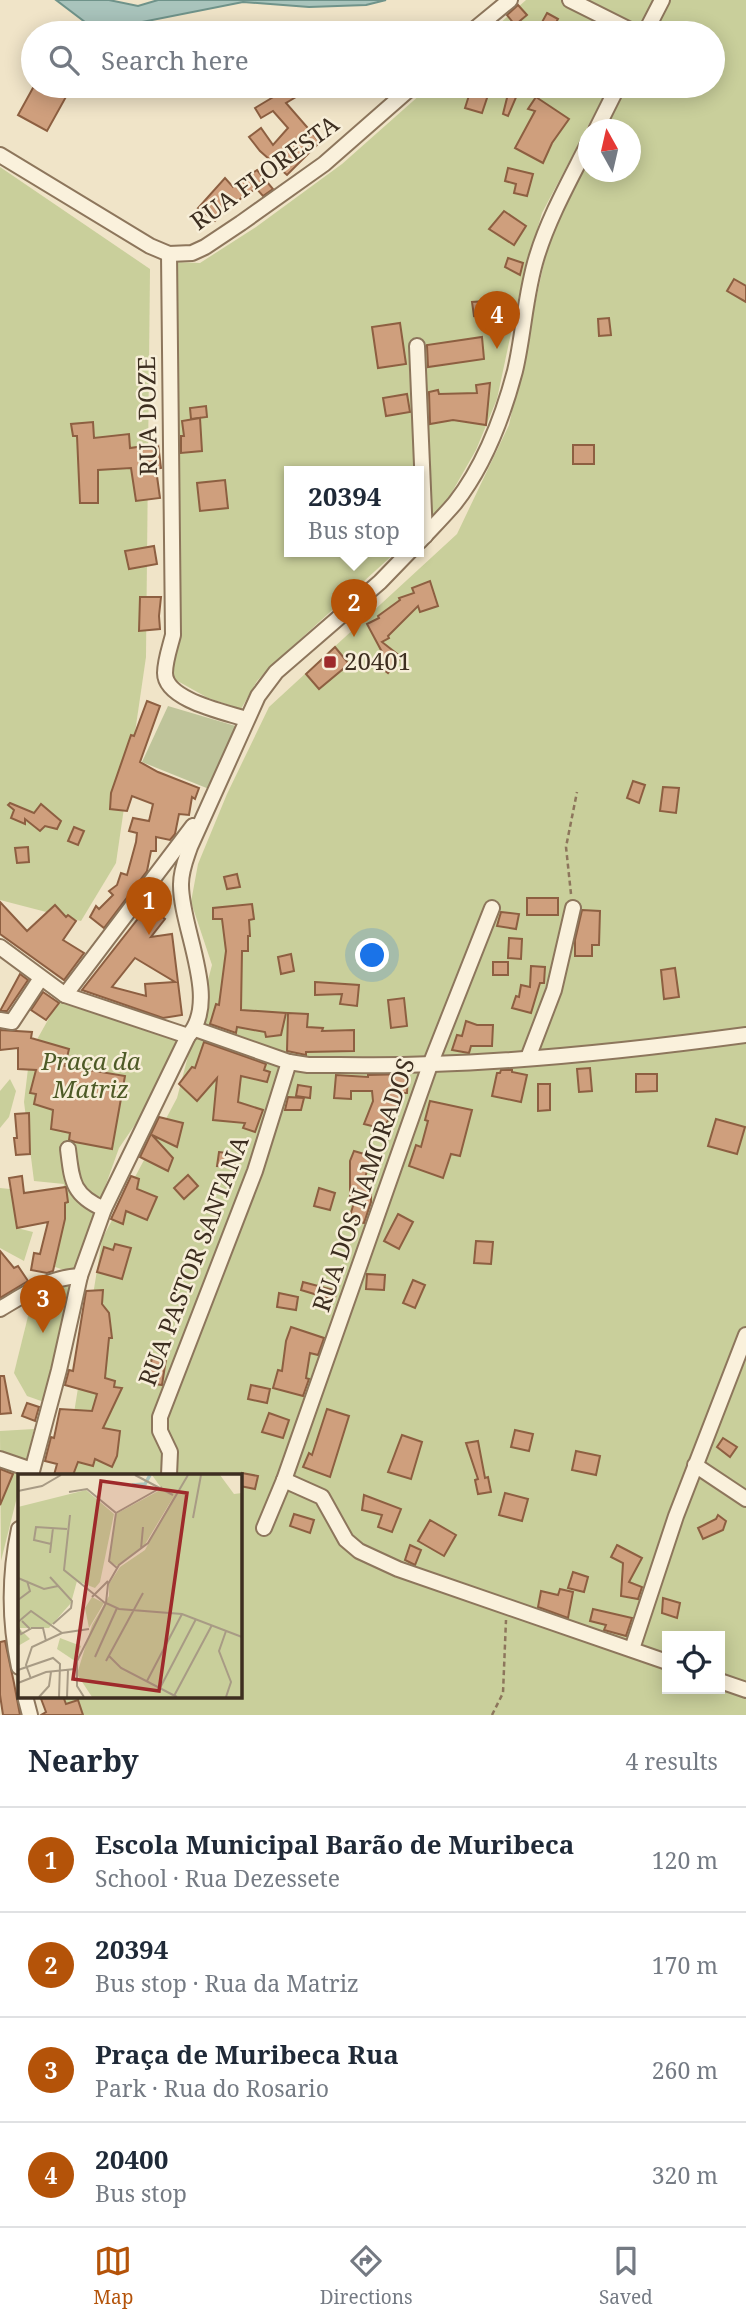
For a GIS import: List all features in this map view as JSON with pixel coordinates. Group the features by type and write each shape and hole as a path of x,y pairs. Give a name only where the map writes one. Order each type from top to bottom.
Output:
{"street":[{"path":"485,21 510,0"},
{"path":"570,0 612,21"},
{"path":"651,21 662,0"},
{"name":"RUA FLORESTA","path":"169,254 192,253 241,223 324,164 399,98"},
{"path":"602,119 612,98"},
{"path":"0,155 150,246 169,254"},
{"path":"424,537 456,502 475,472 503,409 515,370 527,297 537,257 546,230 578,166"},
{"name":"RUA DOZE","path":"169,254 173,635 165,674 169,687 174,692 246,719"},
{"path":"417,346 420,466"},
{"path":"0,1459 32,1472 80,1276 104,1209 191,1032 201,995 199,968 186,926 181,885 182,869 246,719 258,696 276,672 380,582 404,557"},
{"path":"65,995 207,808"},
{"name":"RUA DOS NAMORADOS","path":"264,1528 284,1479 430,1065 492,908"},
{"path":"528,1058 554,990 573,908"},
{"path":"0,947 65,995 289,1062 309,1065 430,1065 671,1045 746,1035"},
{"path":"0,1020 12,1022 41,978"},
{"name":"RUA PASTOR SANTANA","path":"169,1474 170,1452 160,1431 160,1417 255,1171 289,1062"},
{"path":"68,1149 77,1193 86,1201 104,1209"},
{"path":"0,1309 36,1288 56,1280 80,1276"},
{"path":"632,1649 695,1465 746,1335"},
{"path":"695,1465 746,1499"},
{"path":"284,1479 322,1497 346,1539 359,1551 398,1569 662,1660"},
{"path":"18,1534 12,1561 6,1632 18,1664"},
{"path":"725,1683 746,1690"},
{"path":"26,1698 30,1715"}],"path":[{"path":"573,908 566,848 577,792"},
{"path":"492,1715 503,1692 506,1606"}],"green space":[{"path":"526,0 660,0 650,21 502,21"},
{"path":"666,0 746,0 746,1715 69,1715 54,1698 242,1698 242,1474 64,1474 102,1239 177,1098 212,965 191,902 198,864 227,794 269,707 457,534 509,425 555,212 578,167 578,182 641,182 641,119 603,119 615,98 725,98 725,21 655,21"},
{"path":"416,98 603,98 592,119 578,119 578,145 542,213 521,286 497,399 476,450 444,506 424,527 424,466 284,466 284,557 390,557 272,665 257,681 241,709 208,698 165,674 180,635 174,262 200,263 256,227 342,164"},
{"path":"0,167 150,269 146,657 116,863 81,921 0,900"},
{"path":"168,706 239,727 209,789 142,762"},
{"name":"Praça da Matriz","path":"62,995 178,1039 170,1068 119,1148 76,1268 67,1271 55,1267 64,1184 34,1181 24,1102 30,1052"},
{"path":"10,1079 16,1091 9,1117 0,1128 0,1091"},
{"path":"0,1188 10,1189 17,1228 33,1232 24,1261 0,1248"},
{"path":"75,1278 44,1402 27,1396 14,1373 34,1292"},
{"path":"34,1429 23,1474 18,1474 18,1493 1,1561 0,1431"}],"water":[{"path":"56,0 109,0 138,6 158,0 386,0 366,5 309,7 243,2 147,21 84,21"}],"building":[{"path":"518,5 527,15 520,21 512,21 507,15"},
{"path":"547,13 558,19 557,21 543,21"},
{"path":"27,98 65,98 47,131 18,115"},
{"path":"272,98 294,98 286,103 320,142 287,175 260,151 249,137 261,128 273,145 288,128 273,111 261,118 255,108"},
{"path":"468,98 487,98 482,113 465,108"},
{"path":"507,98 516,98 508,116 503,114"},
{"path":"538,98 569,119 552,143 543,163 515,148 535,111 528,109"},
{"path":"508,168 533,174 527,196 514,193 516,184 505,181"},
{"path":"257,170 273,189 263,196 256,188 230,208 228,206 215,221 198,208 225,178 233,187"},
{"path":"504,211 526,226 514,245 489,229"},
{"path":"508,258 523,263 520,275 505,267"},
{"path":"734,279 746,286 746,302 727,291"},
{"path":"486,301 487,314 474,316 472,302"},
{"path":"609,318 611,335 599,336 598,319"},
{"path":"400,323 406,364 378,368 372,327"},
{"path":"482,337 484,359 428,367 427,345"},
{"path":"490,383 486,425 453,420 430,424 429,392 438,390 439,394 477,393 476,385"},
{"path":"407,394 410,412 386,416 383,398"},
{"path":"206,406 207,417 191,419 190,408"},
{"path":"200,418 202,451 181,453 181,436 184,436 182,421"},
{"path":"93,422 94,438 129,434 130,448 158,444 161,468 156,469 160,498 136,501 131,468 98,470 98,503 80,503 77,436 73,436 71,424"},
{"path":"573,445 594,445 594,464 573,464"},
{"path":"225,480 228,508 200,511 197,483"},
{"path":"154,546 157,564 129,569 125,551"},
{"path":"430,581 438,606 420,612 418,606 389,638 382,642 401,657 388,673 374,662 382,652 367,624 379,618 378,616 400,600 399,598 414,593 412,588"},
{"path":"140,597 161,597 160,629 139,631"},
{"path":"335,647 349,664 319,689 306,674"},
{"path":"147,701 160,706 140,762 199,788 195,799 192,797 189,815 179,814 175,834 170,840 156,837 156,851 151,851 147,871 104,928 90,917 96,906 99,909 113,895 109,891 117,885 121,873 127,875 137,833 129,831 133,818 149,821 153,804 132,796 127,811 110,809 111,793 131,735 134,736"},
{"path":"633,781 645,785 639,803 627,798"},
{"path":"663,787 679,788 676,813 660,811"},
{"path":"10,803 34,813 41,804 61,821 57,829 45,826 40,831 25,819 25,824 11,818 14,810 8,805"},
{"path":"74,827 84,831 78,845 68,841"},
{"path":"28,847 29,862 17,863 15,848"},
{"path":"237,874 240,887 227,889 224,877"},
{"path":"527,898 558,898 558,915 527,915"},
{"path":"0,902 27,931 55,905 66,917 68,915 76,921 63,940 84,953 64,980 0,934"},
{"path":"252,904 254,919 249,920 248,951 242,951 241,1010 286,1013 281,1035 266,1037 265,1032 237,1027 236,1033 210,1024 216,1004 219,1005 226,951 222,919 213,919 213,908"},
{"path":"148,906 165,919 151,937 172,934 182,1015 163,1018 82,990","holes":["135,958 175,982 145,984 146,996 112,987"]},
{"path":"582,910 600,911 599,945 592,945 592,956 575,956 575,940"},
{"path":"501,912 519,914 516,929 497,926"},
{"path":"509,938 522,939 521,959 508,958"},
{"path":"291,954 294,971 281,974 278,957"},
{"path":"493,962 508,962 508,975 493,975"},
{"path":"531,966 545,967 544,983 540,983 531,1013 512,1008 516,996 519,997 521,985 530,987"},
{"path":"675,968 679,997 664,999 661,970"},
{"path":"20,974 28,980 7,1011 0,1011"},
{"path":"315,982 359,985 357,1006 340,1004 342,994 315,995"},
{"path":"43,992 59,1003 46,1020 31,1010"},
{"path":"404,998 407,1026 391,1028 388,1000"},
{"path":"288,1013 308,1014 307,1027 323,1028 322,1031 354,1030 354,1051 306,1052 306,1055 287,1051"},
{"path":"466,1021 477,1025 493,1025 492,1046 471,1046 469,1053 452,1050 457,1035 462,1036"},
{"path":"0,1030 32,1032 31,1038 69,1049 65,1066 125,1076 112,1149 75,1142 69,1140 70,1133 51,1129 53,1110 34,1104 36,1094 30,1093 36,1070 18,1069 18,1048 0,1050"},
{"path":"204,1042 266,1064 264,1070 270,1072 267,1082 241,1076 238,1102 263,1110 255,1132 243,1128 245,1123 213,1120 217,1078 197,1101 179,1084 192,1067 195,1068"},
{"path":"590,1068 592,1091 579,1092 577,1069"},
{"path":"501,1070 527,1075 521,1102 492,1096 497,1073"},
{"path":"408,1074 407,1093 400,1093 399,1112 392,1111 384,1129 364,1124 373,1101 372,1091 351,1091 351,1099 334,1098 336,1075 368,1077"},
{"path":"636,1074 657,1074 657,1091 636,1092"},
{"path":"538,1084 550,1084 550,1110 538,1111"},
{"path":"298,1085 311,1087 310,1098 296,1096"},
{"path":"288,1097 304,1098 301,1110 285,1110"},
{"path":"430,1101 472,1110 460,1156 451,1154 443,1178 409,1166 416,1145 421,1147"},
{"path":"29,1113 30,1154 16,1155 15,1114"},
{"path":"159,1117 183,1123 177,1147 152,1135 173,1158 168,1171 140,1157"},
{"path":"716,1119 745,1127 737,1154 708,1146"},
{"path":"354,1151 371,1156 365,1178 371,1178 371,1202 364,1223 349,1219 356,1196 350,1196 350,1161"},
{"path":"219,1152 235,1154 234,1167 217,1166"},
{"path":"188,1175 198,1186 184,1199 174,1188"},
{"path":"22,1176 24,1193 66,1187 68,1202 65,1203 65,1219 53,1271 47,1273 31,1270 34,1253 40,1254 48,1222 17,1228 9,1178"},
{"path":"131,1176 139,1179 137,1189 157,1197 147,1220 126,1211 123,1224 111,1219"},
{"path":"319,1188 335,1193 330,1210 314,1206"},
{"path":"398,1214 413,1222 399,1249 384,1241"},
{"path":"476,1241 493,1242 491,1264 474,1263"},
{"path":"115,1244 131,1248 122,1279 97,1272 104,1247 113,1250"},
{"path":"0,1251 14,1268 18,1266 28,1281 0,1298"},
{"path":"367,1274 385,1275 384,1290 366,1289"},
{"path":"413,1280 425,1285 415,1308 403,1303"},
{"path":"303,1282 337,1291 334,1300 301,1290"},
{"path":"103,1290 102,1304 109,1313 112,1338 109,1338 105,1378 115,1381 114,1387 122,1388 103,1428 120,1431 117,1456 112,1467 95,1459 93,1466 78,1462 73,1474 54,1474 57,1464 45,1461 51,1437 54,1438 60,1409 92,1411 97,1394 65,1385 69,1370 73,1371 86,1291"},
{"path":"279,1293 298,1297 296,1310 277,1307"},
{"path":"291,1327 324,1338 318,1355 310,1353 306,1378 309,1379 303,1396 273,1388 278,1370 282,1371"},
{"path":"152,1357 166,1359 162,1385 148,1383"},
{"path":"0,1376 4,1376 11,1413 0,1414"},
{"path":"251,1385 270,1389 267,1403 248,1399"},
{"path":"27,1403 39,1407 35,1421 22,1416"},
{"path":"327,1409 349,1416 330,1477 303,1467 309,1453 312,1455"},
{"path":"269,1413 289,1420 283,1438 262,1432"},
{"path":"515,1430 533,1434 529,1451 511,1447"},
{"path":"402,1435 422,1442 411,1479 388,1472"},
{"path":"723,1438 737,1447 730,1457 717,1447"},
{"path":"478,1441 485,1478 488,1477 491,1492 478,1494 475,1480 478,1479 466,1443"},
{"path":"576,1451 600,1456 596,1475 572,1470"},
{"path":"0,1469 13,1474 0,1505"},
{"path":"242,1474 258,1476 255,1489 242,1486"},
{"path":"505,1493 528,1499 522,1521 499,1515"},
{"path":"364,1495 401,1509 392,1532 378,1527 382,1515 362,1510"},
{"path":"294,1514 314,1520 310,1533 290,1526"},
{"path":"718,1515 726,1521 723,1530 703,1539 698,1528 716,1519"},
{"path":"430,1520 456,1535 444,1556 418,1541"},
{"path":"410,1545 421,1550 415,1565 405,1560"},
{"path":"617,1545 642,1558 629,1582 642,1587 638,1599 621,1596 623,1563 611,1557"},
{"path":"573,1572 588,1577 584,1592 568,1588"},
{"path":"560,1589 573,1592 568,1618 538,1607 541,1591 558,1595"},
{"path":"663,1598 680,1603 677,1618 662,1613"},
{"path":"593,1609 632,1618 626,1636 604,1630 606,1625 590,1621"},
{"path":"5,1641 20,1715 3,1715 0,1695 0,1642"},
{"path":"41,1698 64,1698 66,1704 78,1700 83,1715 41,1715 46,1712"}],"place":[{"name":"20400","path":"497,349"},
{"name":"20394","path":"354,637"},
{"name":"20401","path":"330,662"},
{"name":"Escola Municipal Barão de Muribeca","path":"149,935"},
{"name":"Praça de Muribeca Rua","path":"43,1333"}]}
